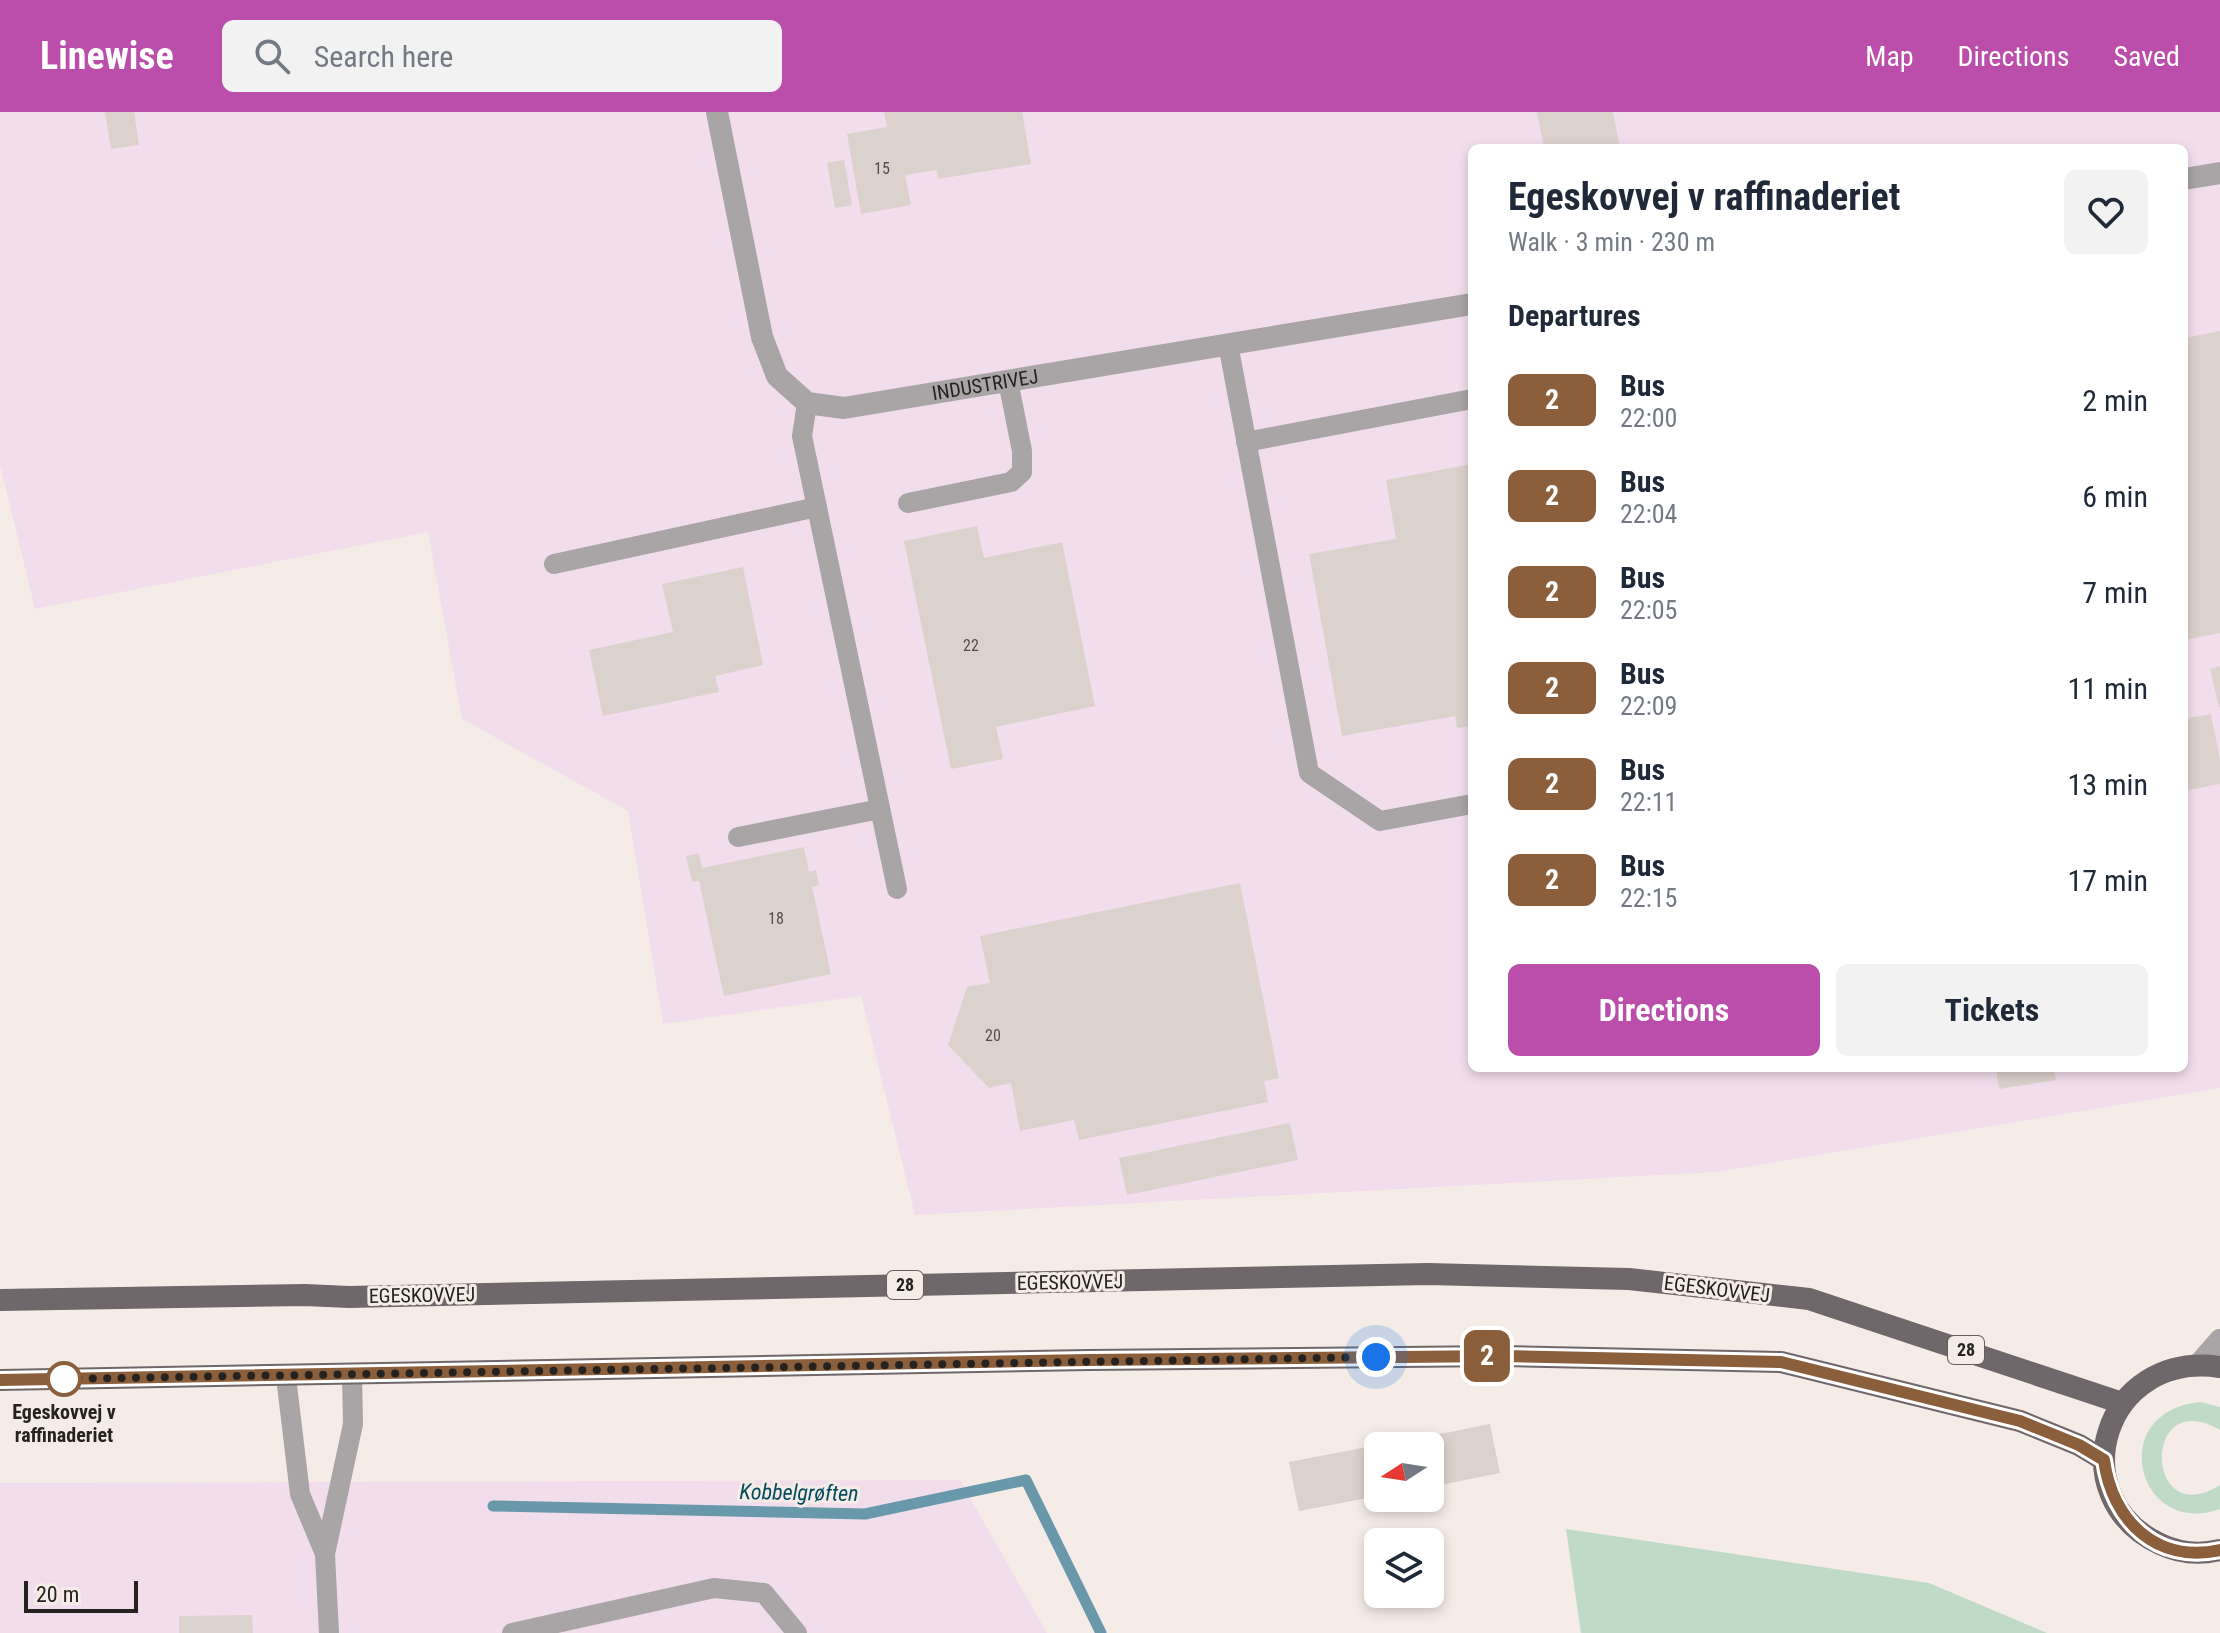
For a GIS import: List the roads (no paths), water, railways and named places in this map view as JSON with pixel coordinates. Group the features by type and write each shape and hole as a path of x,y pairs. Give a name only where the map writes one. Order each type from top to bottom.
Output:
{"main road":[{"name":"EGESKOVVEJ","path":"0,1300 365,1296 1412,1274 1629,1279 1809,1299 2122,1403"},
{"path":"0,1380 1089,1360 1504,1356 1781,1362 2020,1421 2079,1445 2104,1460"},
{"path":"2210,1365 2177,1366 2137,1386 2122,1403 2106,1440 2104,1460 2107,1483 2130,1524 2170,1549 2193,1553 2220,1550"}],"street":[{"path":"717,112 762,337 777,376 807,403"},
{"path":"2188,178 2220,173"},
{"name":"INDUSTRIVEJ","path":"807,403 844,408 1468,305"},
{"path":"2210,1365 2220,1340"}],"lane":[{"path":"1228,344 1309,773 1380,821 1468,805"},
{"path":"908,503 1011,482 1022,472 1022,451 1008,381"},
{"path":"1246,442 1468,400"},
{"path":"807,403 802,436 897,889"},
{"path":"554,564 817,507"},
{"path":"738,837 880,809"},
{"path":"329,1633 325,1554 353,1424 352,1375"},
{"path":"286,1377 300,1494 325,1554"},
{"path":"512,1633 714,1588 764,1593 797,1633"}],"waterway":[{"name":"Kobbelgrøften","path":"493,1506 865,1514 1026,1480 1101,1633"}],"place":[{"name":"Egeskovvej v raffinaderiet","path":"64,1379"}]}
